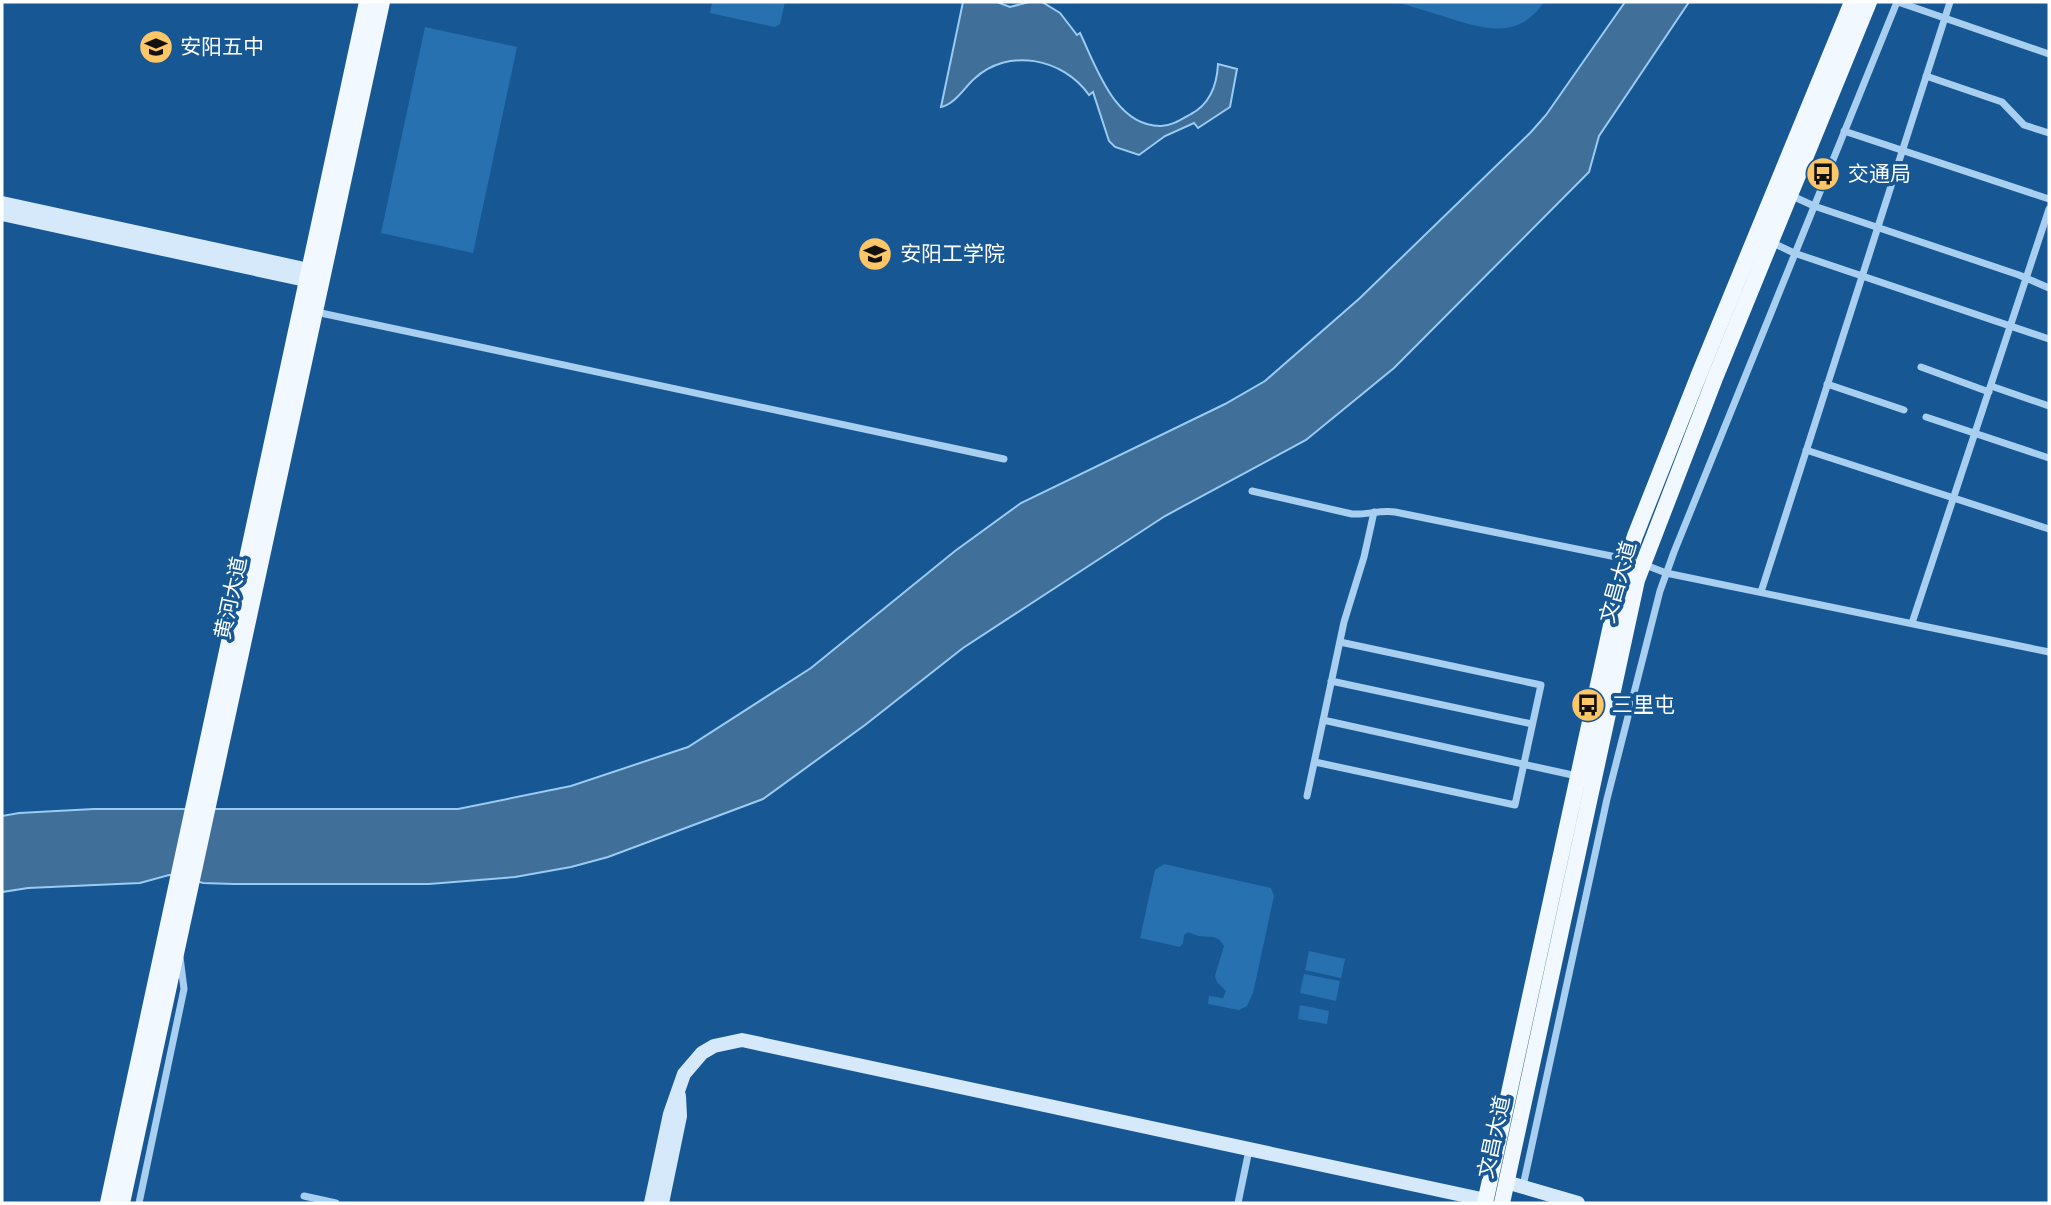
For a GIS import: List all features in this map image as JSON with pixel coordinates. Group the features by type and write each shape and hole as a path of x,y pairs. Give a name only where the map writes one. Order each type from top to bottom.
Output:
{"main road":[{"name":"黄河大道","path":"108,1203 201,805 315,276 368,2"},
{"name":"黄河大道","path":"201,805 315,312 315,276 382,2"},
{"name":"文昌大道","path":"1491,1202 1506,1182 1629,614 1635,562 1700,372 1852,2"},
{"name":"文昌大道","path":"1491,1202 1616,597 1635,562 1869,2"},
{"name":"黄河大道","path":"122,1203 178,944 183,887"}],"street":[{"path":"1523,1187 1607,799 1666,573 1898,2 2049,54"},
{"path":"1761,592 1950,2"},
{"path":"1926,76 2002,103 2024,125 2049,134"},
{"path":"1844,131 2049,199"},
{"path":"1790,195 1814,206 2049,288"},
{"path":"2,203 315,276"},
{"path":"1912,623 2049,209"},
{"path":"2,214 315,276"},
{"path":"1770,242 1794,253 2049,339"},
{"path":"315,312 1004,459"},
{"path":"1921,367 2049,405"},
{"path":"1827,384 1904,410"},
{"path":"1926,416 2049,458"},
{"path":"1806,450 2049,529"},
{"path":"1252,491 1352,514 1395,512 1635,562 1666,573 2049,652"},
{"path":"1307,796 1340,642 1374,512"},
{"path":"1314,762 1515,805 1524,764 1541,685 1340,642"},
{"path":"1331,681 1532,724"},
{"path":"1323,720 1577,776"},
{"path":"139,1203 184,989 178,944"},
{"path":"651,1203 670,1114 684,1074 702,1053 726,1042 742,1040 1491,1202"},
{"path":"662,1203 680,1116 678,1091"},
{"path":"1238,1203 1250,1149"},
{"path":"1506,1182 1578,1203"},
{"path":"304,1196 336,1203"}],"shaded area":[{"path":"712,2 785,2 780,24 775,27 710,13"},
{"path":"963,2 997,2 1010,7 1042,2 1060,13 1077,35 1080,33 1109,92 1119,106 1131,117 1145,124 1169,125 1198,110 1211,93 1218,64 1237,69 1230,107 1198,128 1194,123 1165,136 1139,155 1115,147 1109,141 1093,92 1089,95 1065,72 1034,61 1018,60 988,69 955,99 941,107"},
{"path":"1396,2 1544,2 1524,22 1489,28"},
{"path":"1625,2 1689,2 1599,136 1589,172 1394,368 1306,440 1165,516 963,648 865,725 763,799 608,857 515,877 429,884 234,884 203,883 169,875 140,883 28,888 2,892 2,816 94,809 458,809 571,786 688,747 811,668 955,551 1021,503 1225,404 1265,381 1360,298 1531,132 1546,115"},
{"path":"425,27 517,47 473,253 381,233"},
{"path":"1164,864 1271,888 1274,896 1253,993 1247,1006 1239,1010 1208,1004 1209,996 1223,998 1226,991 1215,976 1224,946 1219,940 1188,932 1184,935 1180,947 1140,938 1155,870"},
{"path":"1309,951 1345,959 1341,978 1305,970"},
{"path":"1304,974 1340,981 1336,1001 1300,993"},
{"path":"1300,1005 1329,1011 1327,1024 1298,1019"}],"place":[{"name":"安阳五中","path":"156,47"},
{"name":"交通局","path":"1823,174"},
{"name":"安阳工学院","path":"875,254"},
{"name":"三里屯","path":"1588,705"}]}
